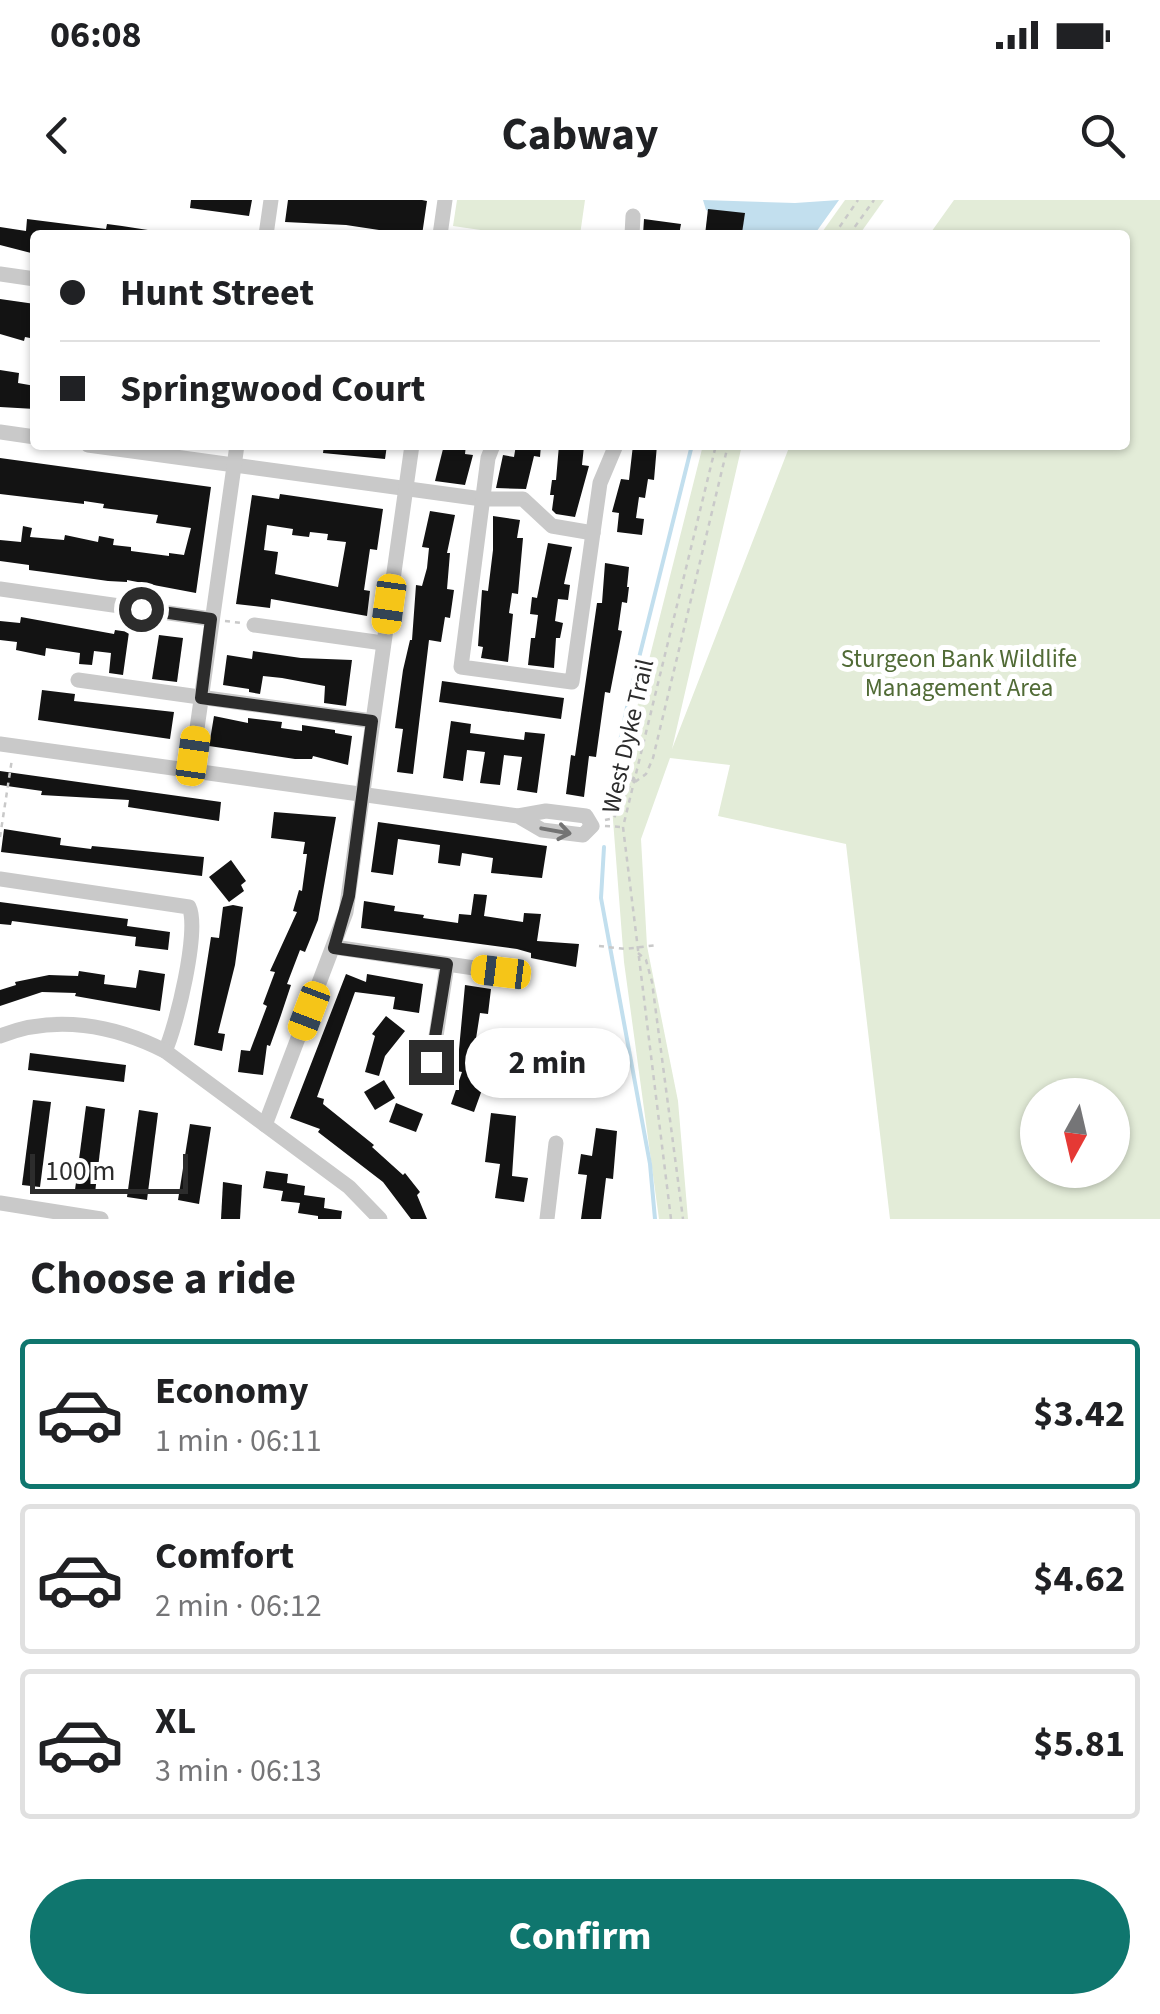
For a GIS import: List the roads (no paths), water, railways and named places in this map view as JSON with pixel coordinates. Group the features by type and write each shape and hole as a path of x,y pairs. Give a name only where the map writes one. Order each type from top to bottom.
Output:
{"street":[{"path":"267,230 272,200"},
{"path":"441,230 444,200"},
{"path":"633,230 634,216"},
{"path":"0,274 30,278"},
{"path":"0,432 30,436"},
{"path":"123,450 482,499 523,500 552,526 593,533"},
{"path":"191,771 236,450"},
{"path":"265,1125 334,948 349,896 411,450"},
{"path":"491,450 460,666 572,682 600,483 614,450"},
{"path":"0,590 211,619"},
{"path":"254,625 384,643"},
{"path":"78,680 372,721"},
{"path":"0,744 518,816"},
{"path":"0,879 189,908 193,916 191,939 175,1026 165,1052"},
{"path":"334,948 501,972"},
{"path":"424,1072 434,1049 447,964"},
{"path":"0,1036 46,1024 85,1025 136,1037 165,1052 349,1187 380,1219"},
{"path":"546,1219 556,1143"},
{"path":"0,1204 101,1219"}],"water":[{"path":"703,200 839,200 818,230 740,230 706,210"}],"waterway":[{"path":"606,809 629,698 691,450"},
{"path":"604,847 601,898 650,1164 655,1219"}],"park label":[{"name":"Sturgeon Bank Wildlife Management Area","path":"959,674"}]}
